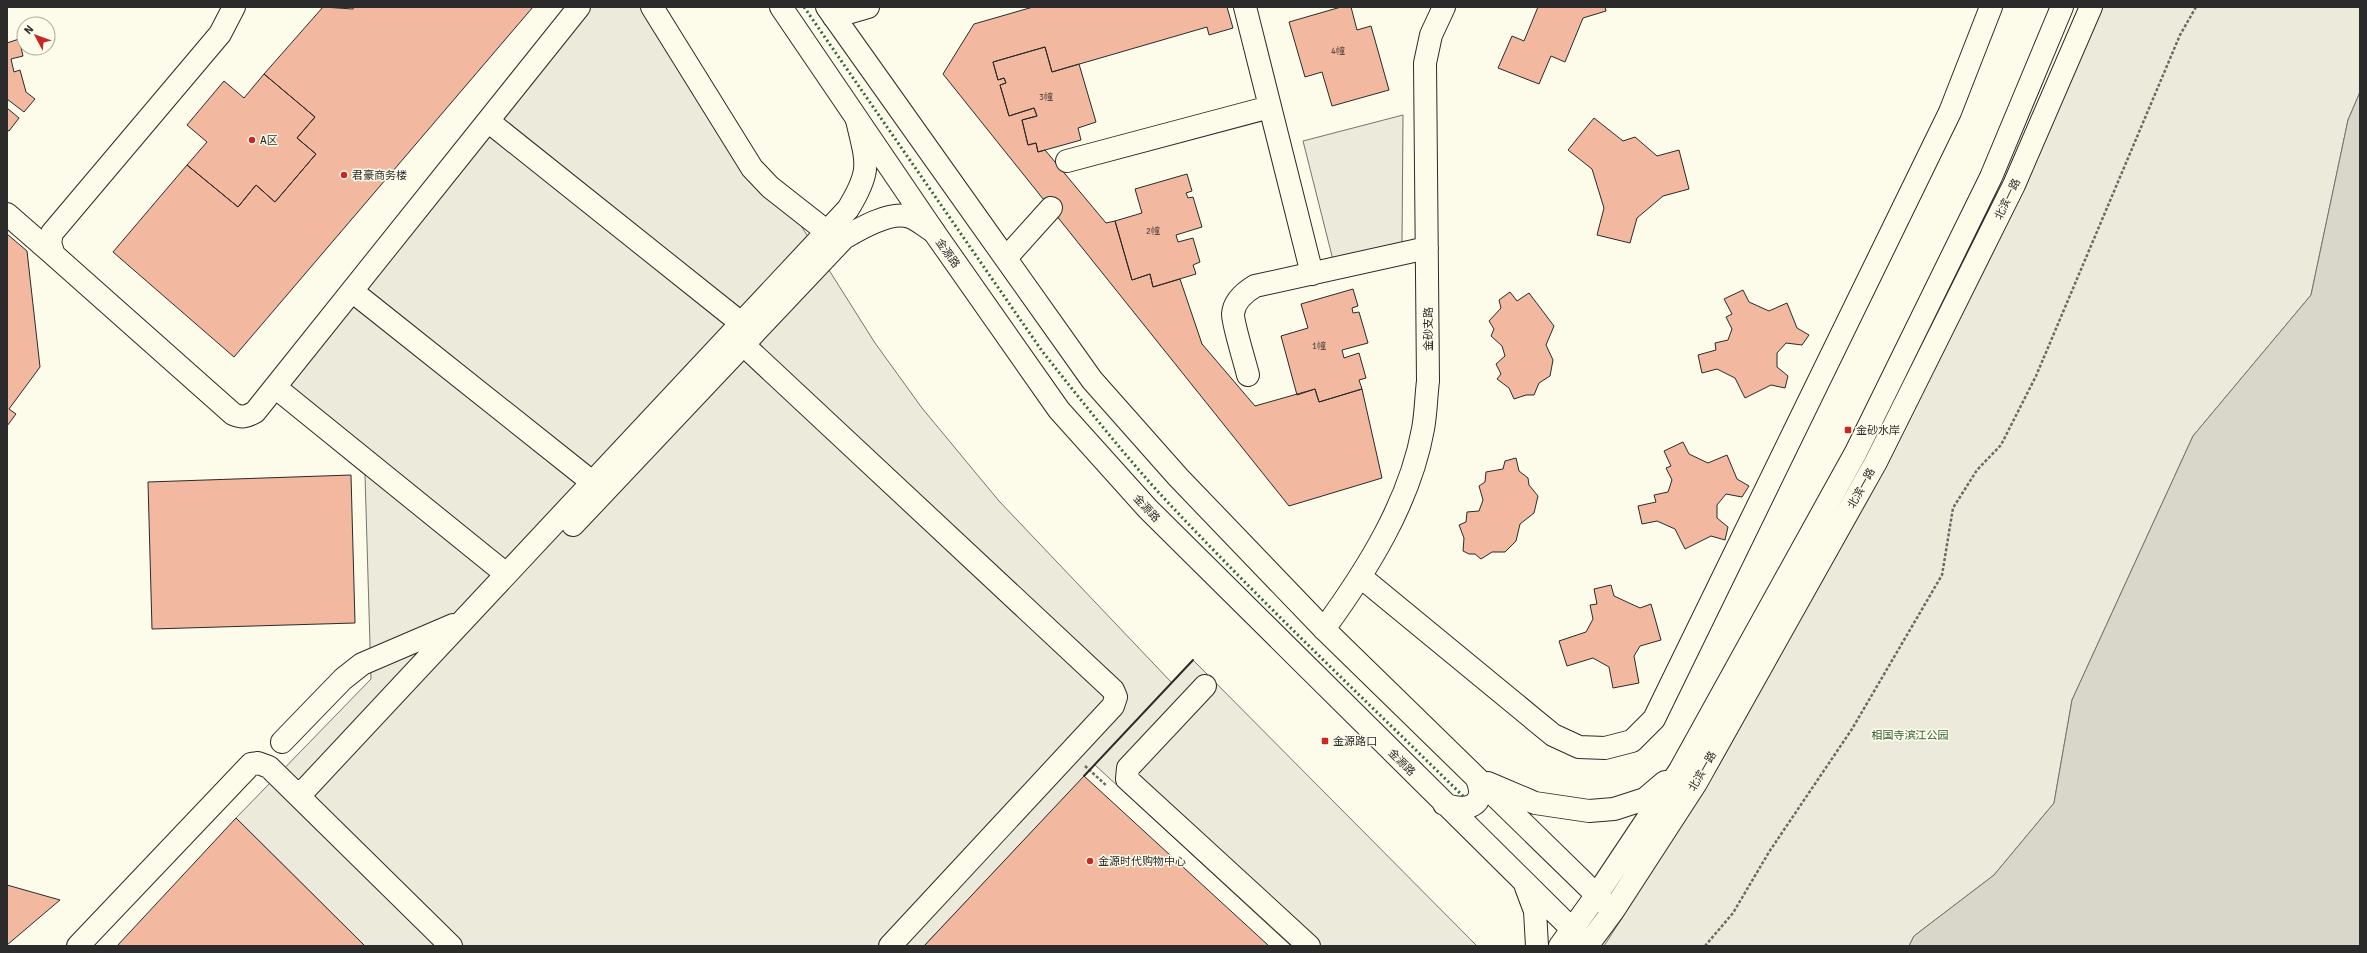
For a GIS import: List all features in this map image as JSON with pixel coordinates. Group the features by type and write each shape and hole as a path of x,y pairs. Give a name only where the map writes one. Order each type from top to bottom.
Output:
{"main road":[{"path":"54,255 50,243 52,233 220,34 234,7"},
{"path":"7,214 233,414 240,417 247,417 255,412 579,7"},
{"path":"652,7 752,168 770,187 826,232"},
{"name":"金源路","path":"782,7 934,232 1059,410 1148,509 1524,882 1566,937 1588,945"},
{"path":"868,7 831,12 1092,380 1178,477 1324,629 1613,911"},
{"path":"1245,7 1312,274"},
{"name":"金砂支路","path":"1324,629 1361,577 1389,525 1411,475 1423,430 1428,381 1425,63 1432,35 1444,7"},
{"path":"1361,577 1553,735 1579,748 1605,748 1632,741 1654,719 1658,712 1950,112 1991,7"},
{"name":"北滨一路","path":"1566,937 1596,896 1680,770 1856,452 1991,177 2062,7"},
{"name":"北滨一路","path":"1588,945 1613,911 1696,783 1876,462 2014,184 2091,7"},
{"path":"1067,161 1270,107"},
{"path":"303,800 494,608 739,333 848,208 864,181 866,158 857,119"},
{"path":"488,122 739,333 1113,690 1116,697 1113,706 890,946"},
{"path":"1006,258 1051,208"},
{"path":"303,800 461,622 592,482 739,333 844,238 870,223 894,216 909,216 934,232"},
{"path":"1248,375 1233,315 1237,302 1245,292 1255,286 1427,248"},
{"path":"352,291 592,482"},
{"path":"275,387 506,574"},
{"path":"282,742 343,679 362,664 494,608"},
{"path":"1205,686 1128,768 1127,779 1308,946"},
{"path":"78,946 251,764 258,763 269,767 451,946"},
{"path":"1477,779 1535,803 1589,811 1614,809 1645,799 1680,770"},
{"path":"1444,804 1456,808 1469,808 1474,803 1480,792 1477,779"},
{"path":"1524,882 1535,911 1537,946"}],"path":[{"path":"1705,946 1733,913 1769,852 1852,729 1942,575 1953,508 1977,470 2001,445 2036,376 2177,42 2196,7"}],"green space":[{"name":"相国寺滨江公园","path":"2101,7 2360,7 2360,92 2348,120 2311,295 2193,436 2072,700 2054,803 1994,875 1914,936 1909,946 1604,946 1701,795 1886,467 2022,188"}],"shaded area":[{"path":"591,7 663,7 875,343 922,408 999,501 1172,683 1193,660 1477,946 1291,946 1095,765 924,946 365,946 236,818 371,679 365,475 276,401"},
{"path":"2360,92 2360,946 1909,946 1914,936 1994,875 2054,803 2072,700 2193,436 2311,295 2348,120"},
{"path":"1403,115 1402,244 1333,260 1303,141"}],"building":[{"name":"君豪商务楼","path":"323,7 353,9 354,7 533,7 234,357 113,252 187,165 238,207 256,185 275,202 316,154 297,138 315,117 264,74"},
{"path":"1033,7 1227,7 1233,28 1209,35 1207,27 1052,72 1045,47 993,62 998,80 1004,78 1006,83 1000,85 1009,116 1034,108 1037,116 1022,120 1028,145 1036,143 1038,152 1045,150 1106,223 1115,221 1132,280 1150,274 1153,287 1180,279 1202,344 1255,406 1315,389 1319,402 1362,389 1382,478 1289,506 943,74 974,24"},
{"path":"1341,7 1351,7 1357,30 1371,26 1389,90 1332,106 1322,72 1305,77 1289,22"},
{"path":"1538,7 1605,7 1606,11 1583,18 1565,62 1551,56 1539,84 1498,68 1512,36 1524,41"},
{"path":"16,40 16,56 23,56 11,59 14,72 20,70 26,92 35,99 24,112 7,99 7,43"},
{"path":"1045,47 1052,72 1079,64 1096,122 1078,128 1081,140 1038,152 1036,143 1028,145 1022,120 1037,116 1034,108 1009,116 1000,85 1006,83 1004,78 998,80 993,62"},
{"name":"A区","path":"264,74 315,117 297,138 316,154 275,202 256,185 238,207 187,165 207,142 187,125 224,81 244,98"},
{"path":"7,108 19,118 9,131 7,130"},
{"path":"1594,118 1623,141 1635,137 1657,156 1679,150 1689,189 1663,196 1637,218 1630,243 1597,235 1604,208 1592,169 1568,150"},
{"path":"1187,174 1192,191 1186,193 1188,198 1193,197 1202,227 1176,235 1178,242 1193,238 1200,262 1193,265 1196,274 1153,287 1150,274 1132,280 1115,221 1142,213 1135,189"},
{"path":"7,234 27,251 40,367 9,409 16,414 7,426"},
{"path":"1353,289 1358,306 1352,308 1353,313 1359,312 1368,343 1342,350 1344,358 1359,353 1366,378 1359,380 1362,389 1319,402 1315,389 1297,395 1281,336 1308,328 1301,304"},
{"path":"1743,290 1749,302 1769,311 1787,303 1797,328 1809,335 1802,345 1786,343 1777,353 1777,367 1788,376 1785,388 1771,385 1745,398 1735,378 1717,369 1702,373 1698,355 1716,350 1715,343 1728,340 1732,329 1726,317 1732,314 1724,299"},
{"path":"1510,292 1517,301 1529,293 1554,326 1546,345 1553,360 1550,376 1539,383 1534,395 1526,395 1514,399 1509,388 1497,379 1501,374 1496,364 1505,356 1502,346 1491,336 1494,329 1489,321 1501,308 1499,300"},
{"path":"1683,442 1689,454 1708,463 1727,455 1737,479 1749,486 1742,497 1726,494 1717,505 1717,518 1728,527 1725,540 1711,536 1685,549 1675,529 1657,521 1642,524 1638,506 1656,502 1654,495 1668,492 1672,480 1666,468 1671,466 1664,451"},
{"path":"1516,458 1519,471 1528,478 1529,485 1538,496 1534,513 1520,524 1516,541 1505,552 1492,552 1481,559 1475,554 1469,554 1463,551 1464,538 1459,525 1466,522 1467,512 1479,511 1483,500 1479,486 1485,482 1486,472 1503,469 1505,461"},
{"path":"351,475 355,623 152,629 148,482"},
{"path":"1611,585 1614,596 1640,608 1651,604 1661,640 1640,646 1634,656 1639,683 1613,688 1609,667 1593,658 1567,666 1559,641 1586,632 1593,619 1590,605 1597,604 1594,589"},
{"name":"金源时代购物中心","path":"1084,776 1269,946 924,946"},
{"path":"236,818 365,946 117,946"},
{"path":"7,885 60,900 7,945"}],"hedge":[{"path":"804,7 1042,351 1146,479 1235,572 1463,796"}],"wall":[{"path":"1084,776 1193,660"}],"place":[{"name":"A区","path":"252,140"},
{"name":"君豪商务楼","path":"344,175"},
{"name":"金砂水岸","path":"1848,430"},
{"name":"金源路口","path":"1325,741"},
{"name":"金源时代购物中心","path":"1090,861"}]}
